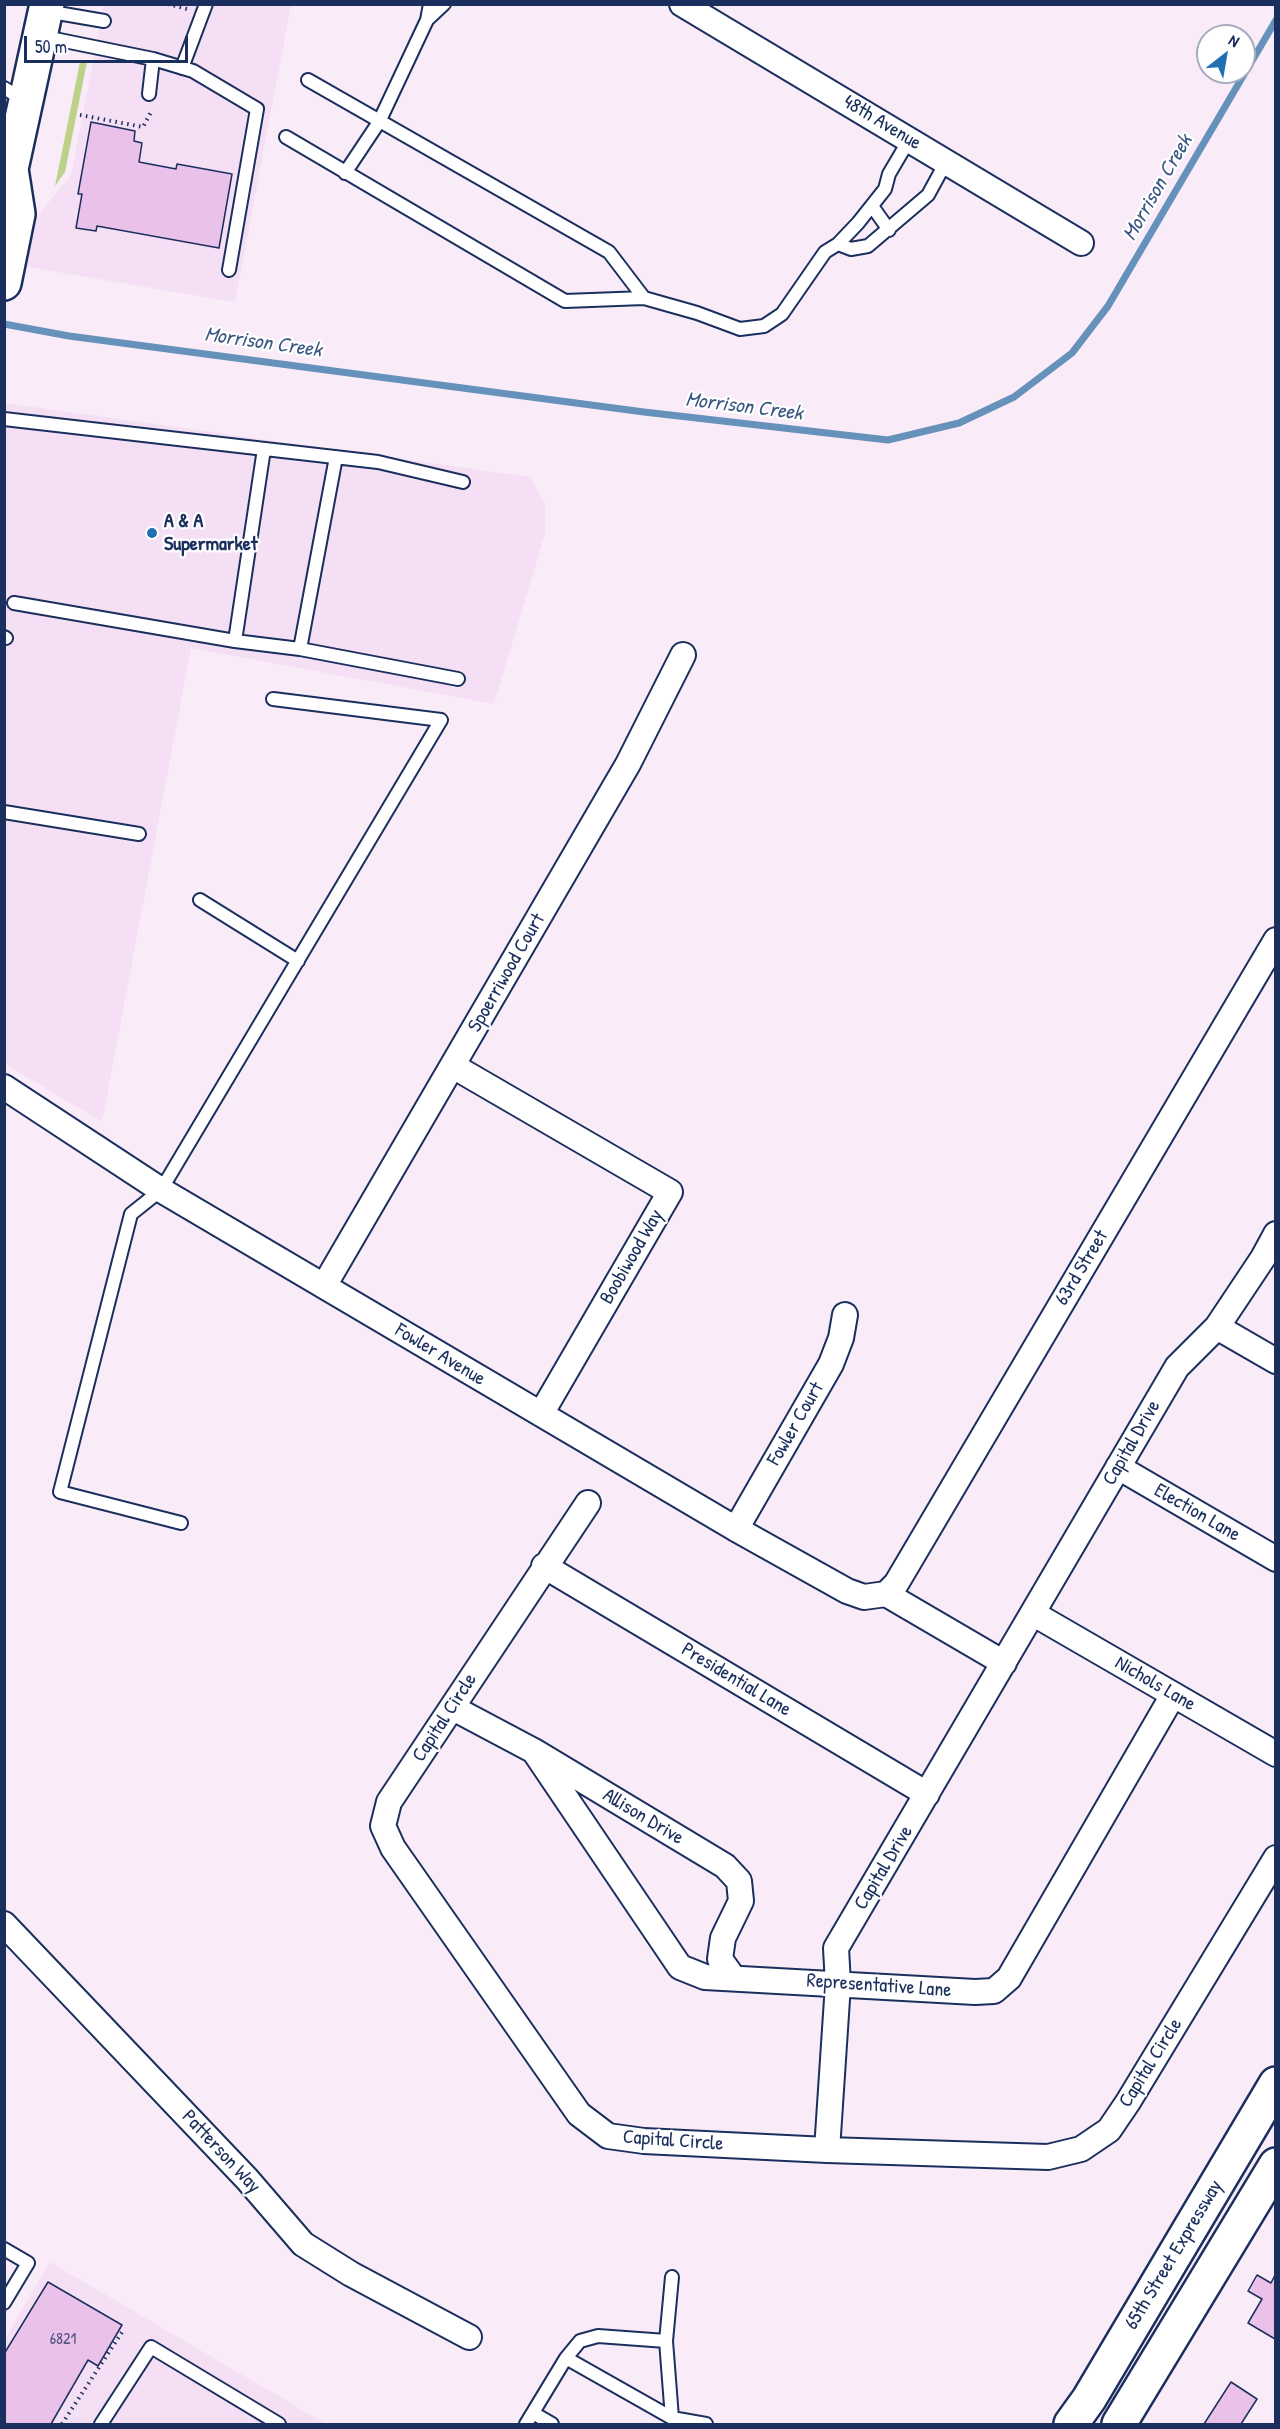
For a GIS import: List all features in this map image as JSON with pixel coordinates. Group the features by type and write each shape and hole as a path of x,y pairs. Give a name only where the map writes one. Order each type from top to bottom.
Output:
{"main road":[{"path":"4,283 18,214 8,174 15,94 44,17"},
{"name":"65th Street Expressway","path":"1071,2424 1089,2399 1275,2084"},
{"name":"65th Street Expressway","path":"1119,2424 1275,2165"}],"street":[{"name":"48th Avenue","path":"682,4 1081,243"},
{"name":"Spoerriwood Court","path":"324,1286 628,764 683,655"},
{"name":"63rd Street","path":"886,1594 896,1584 1275,940"},
{"name":"Boobiwood Way","path":"453,1066 670,1192 540,1414"},
{"name":"Fowler Avenue","path":"4,1087 161,1190 736,1529 847,1591 864,1597 886,1594"},
{"name":"Capital Drive","path":"827,2150 838,1984 836,1948 1177,1367 1217,1327 1263,1258 1275,1234"},
{"name":"Fowler Court","path":"736,1529 831,1364 841,1338 845,1315"},
{"path":"1217,1327 1275,1361"},
{"name":"Election Lane","path":"1118,1467 1275,1560"},
{"name":"Capital Circle","path":"588,1503 544,1566 390,1802 383,1826 393,1848 579,2114 608,2136 644,2141 827,2150 1048,2157 1081,2149 1109,2130 1128,2102 1275,1858"},
{"name":"Presidential Lane","path":"544,1566 927,1794"},
{"path":"886,1594 1005,1663"},
{"name":"Nichols Lane","path":"1034,1614 1275,1754"},
{"name":"Representative Lane","path":"534,1751 680,1967 705,1977 975,1992 994,1991 1009,1978 1173,1695"},
{"name":"Allison Drive","path":"453,1708 534,1751 725,1866 739,1881 741,1901 723,1938 720,1959 732,1977"},
{"name":"Patterson Way","path":"4,1924 248,2179 303,2244 351,2274 469,2337"}],"lane":[{"path":"345,173 379,122 427,20 430,4"},
{"path":"427,20 444,4"},
{"path":"182,68 195,39 200,7"},
{"path":"44,17 104,21"},
{"path":"44,17 153,59 193,71 256,109 229,270"},
{"path":"149,94 153,59"},
{"path":"308,80 609,252 644,298"},
{"path":"286,138 565,301 644,298 740,328 764,326 782,314 825,252 837,244 885,189 890,174 909,140"},
{"path":"837,244 851,249 868,246 928,195 946,162"},
{"path":"872,206 889,230"},
{"path":"4,419 378,462 463,482"},
{"path":"235,641 264,449"},
{"path":"300,649 336,457"},
{"path":"14,603 235,641 300,649 458,679"},
{"path":"181,1523 60,1492 131,1214 161,1190 441,720 273,699"},
{"path":"4,812 139,834"},
{"path":"200,900 298,961"},
{"path":"4,2249 28,2263 4,2303"},
{"path":"672,2277 666,2340 672,2418"},
{"path":"526,2424 566,2358 580,2341 598,2336 666,2340"},
{"path":"101,2424 151,2347 279,2424"},
{"path":"566,2358 672,2418 706,2424"},
{"path":"533,2413 552,2424"}],"path":[{"path":"168,4 200,7"},
{"path":"62,2424 124,2329"}],"shaded area":[{"path":"104,5 291,5 235,302 27,267 35,219 71,175"},
{"path":"5,403 530,477 545,504 545,533 494,704 191,648 102,1122 5,1064"},
{"path":"50,2262 326,2424 5,2424 5,2338"}],"green space":[{"path":"80,62 87,62 65,172 55,186"}],"building":[{"path":"91,122 135,131 134,141 142,143 139,162 176,169 177,164 232,174 219,248 97,226 96,231 76,228 82,194 78,194"},
{"path":"1257,2275 1271,2283 1275,2275 1275,2339 1248,2323 1262,2299 1248,2291"},
{"path":"48,2282 122,2325 98,2366 88,2360 51,2424 4,2424 4,2354"},
{"path":"1231,2382 1257,2399 1241,2424 1204,2424"}],"waterway":[{"name":"Morrison Creek","path":"4,324 69,336 644,412 888,440 959,423 1014,397 1072,353 1108,306 1276,20"}],"place":[{"name":"A & A Supermarket","path":"152,533"}]}
